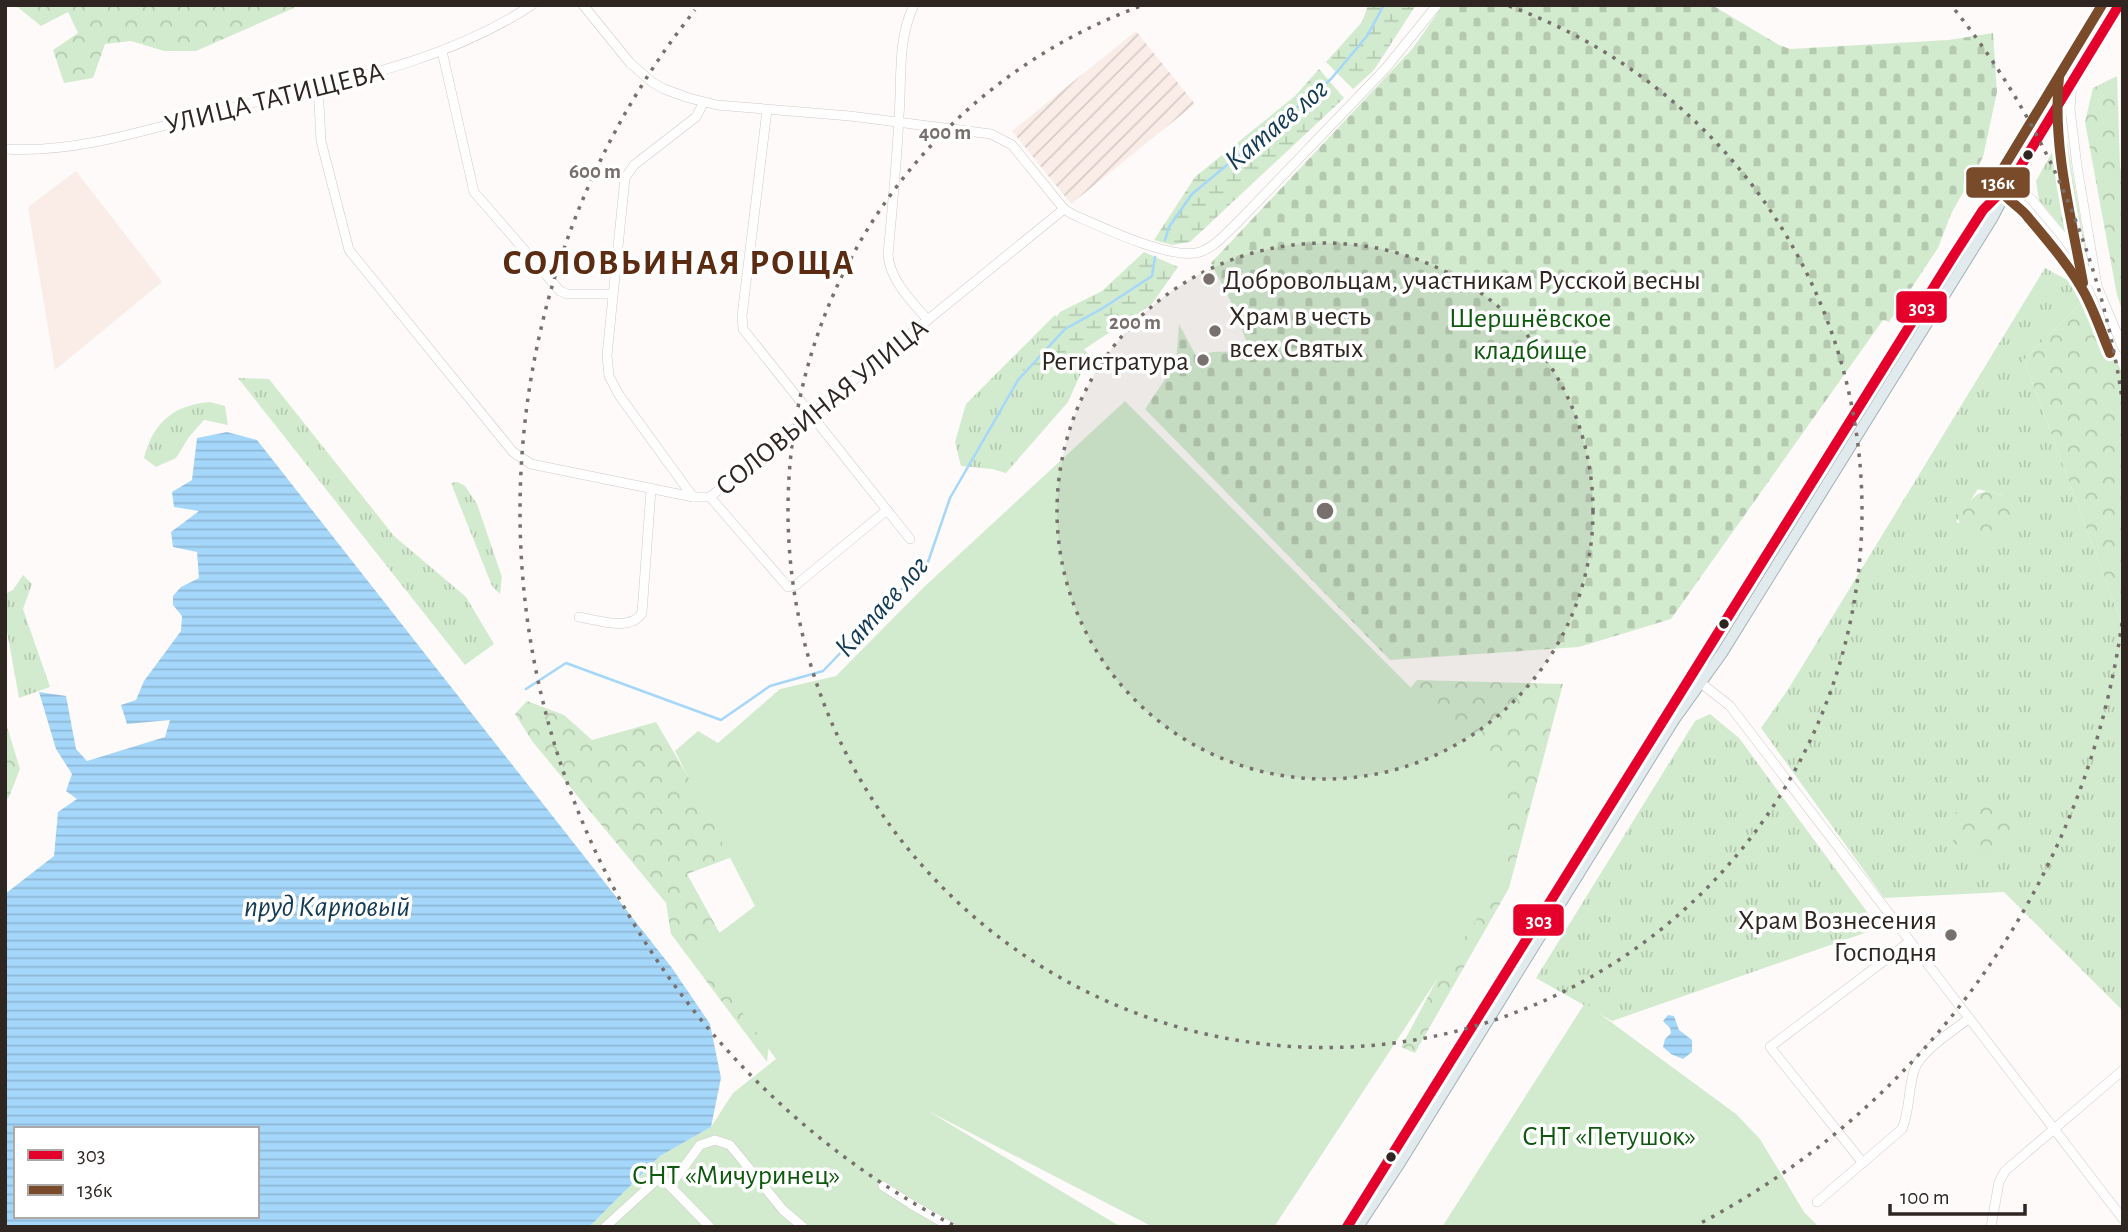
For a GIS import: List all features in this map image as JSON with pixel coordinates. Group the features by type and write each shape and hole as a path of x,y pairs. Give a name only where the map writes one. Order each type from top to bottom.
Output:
{"main road":[{"path":"1351,1226 1398,1166 1697,679 1722,653 1993,217 2072,79 2119,5"}],"street":[{"name":"УЛИЦА ТАТИЩЕВА","path":"5,149 28,150 82,144 318,86 442,51 476,37 533,5"},
{"path":"583,5 640,73 664,89 704,102 899,121 991,134 1012,145 1064,209 1155,247 1186,254 1204,250 1217,243 1355,101 1437,5"},
{"path":"914,5 907,19 903,39 888,262 908,297 928,320"},
{"path":"442,51 474,192 560,291 568,294 612,294"},
{"path":"2072,79 2070,109 2097,286"},
{"name":"СОЛОВЬИНАЯ УЛИЦА","path":"318,86 321,141 349,250 513,453 531,464 693,497 710,497 1064,209"},
{"path":"693,497 618,395 609,376 607,355 625,178 634,165 696,117 704,102"},
{"path":"767,110 741,322 747,336 910,539"},
{"path":"2011,182 2032,200 2063,237 2097,286 2123,348"},
{"path":"579,617 629,624 639,618 643,606 651,490"},
{"path":"710,497 788,587 796,585 887,510"},
{"path":"1697,679 1730,706 2123,1219"},
{"path":"1863,1163 1770,1047 1909,942"},
{"path":"1817,1202 1902,1129 1908,1114 1914,1069 1922,1056 1968,1018"},
{"path":"1991,1227 1999,1182 2004,1171 2123,1070"},
{"path":"670,1186 701,1145 715,1140 730,1145 783,1210 803,1227"},
{"path":"609,1225 660,1177 710,1227"},
{"path":"883,1186 951,1227"}],"shaded area":[{"path":"1136,31 1195,104 1071,204 1012,131"},
{"path":"76,171 162,282 55,370 28,207"}],"green space":[{"path":"15,5 293,5 294,8 196,51 164,51 131,41 105,44 93,78 64,83 53,50 78,33 68,12 41,26"},
{"path":"1368,5 1416,5 1374,70 1353,89 1326,62 1362,22"},
{"name":"Шершнёвское кладбище","path":"1443,5 1712,5 1790,49 1949,40 1993,33 1997,92 1983,157 1951,214 1938,248 1889,322 1883,320 1671,619 1579,647 1390,660 1145,409 1176,363 1179,324 1196,356 1213,352 1250,351 1233,306 1211,263 1413,48"},
{"path":"1319,69 1344,98 1190,242 1172,245 1154,240 1195,177 1295,96"},
{"path":"2117,76 2120,167 2123,180 2123,313 2117,295 2085,122 2093,88"},
{"path":"2065,129 2087,258 2039,200 2036,181"},
{"path":"1144,252 1178,267 1151,305 1071,358 1043,369 1018,371 1060,312 1102,291"},
{"path":"2045,268 2091,293 2024,360 2123,627 2123,1011 2004,892 1884,898 1761,728 1789,688","holes":["1978,489 2003,495 2003,522 1985,533 1956,522"]},
{"path":"2091,293 2123,376 2123,627 2024,360"},
{"path":"1055,315 1089,355 1068,402 1006,473 961,466 955,442 966,404"},
{"path":"238,378 269,379 394,536 466,597 494,644 465,665"},
{"name":"СНТ «Мичуринец»","path":"1125,401 1503,780 1503,879 1274,1227 1153,1227 928,1111 1121,1227 589,1227 660,1156 711,1127 733,1093 776,1059 697,950 755,906 675,751 698,731 718,743 780,689 836,676 924,587"},
{"path":"210,402 225,406 228,425 204,420 176,458 156,467 144,458 153,434 167,418 186,407"},
{"path":"458,482 465,486 477,504 502,577 500,594 492,586 451,483"},
{"path":"1987,491 2009,497 2012,522 1995,535 1978,543 1960,526 1957,511 1978,494"},
{"path":"23,575 32,584 23,609 50,687 19,698 5,620 5,594 13,590"},
{"path":"1417,680 1563,684 1509,888 1415,1053 1401,1047 1482,895 1373,734"},
{"path":"527,701 564,715 592,740 656,722 735,856 687,874 771,1026 767,1062 671,934 666,903 532,741 515,714"},
{"path":"1710,714 1739,738 1879,928 1612,1021 1536,978 1695,721"},
{"path":"5,720 20,769 5,801"},
{"path":"1972,799 1988,800 2010,812 2013,838 1984,852 1971,851 1953,843 1953,815"},
{"name":"СНТ «Петушок»","path":"1585,1003 1736,1114 1760,1139 1804,1212 1819,1227 1442,1227"}],"water":[{"name":"пруд Карповый","path":"227,432 257,440 672,968 710,1024 721,1078 711,1127 660,1156 589,1227 5,1227 5,894 54,856 58,812 77,799 66,791 72,774 56,749 39,692 66,696 76,749 87,761 165,737 170,720 127,724 121,705 136,700 144,681 181,631 182,616 173,605 173,596 181,587 199,578 197,552 173,547 171,532 199,511 174,507 172,492 192,480 197,438"},
{"path":"1668,1015 1674,1016 1679,1030 1692,1040 1692,1052 1683,1059 1663,1047 1665,1039 1671,1033 1663,1021"}],"waterway":[{"name":"Катаев лог","path":"1165,240 1169,227 1192,194 1331,79 1367,36 1384,5"},
{"name":"Катаев лог","path":"526,689 566,663 721,720 770,686 823,671 928,562 950,498 1018,380 1065,329 1152,276 1155,257"}],"transit line":[{"name":"136к","path":"2102,5 1999,175 1998,181 2002,192 2027,216 2072,273 2089,301 2110,353"},
{"name":"303","path":"1347,1227 1952,258 1983,210 2011,182 2119,5"},
{"name":"136к","path":"2059,77 2060,154 2083,283"}],"place":[{"name":"Добровольцам, участникам Русской весны","path":"1209,279"},
{"name":"Храм в честь всех Святых","path":"1215,331"},
{"name":"Регистратура","path":"1203,360"},
{"name":"Храм Вознесения Господня","path":"1951,935"}],"district":[{"name":"СОЛОВЬИНАЯ РОЩА","path":"679,262"}]}
